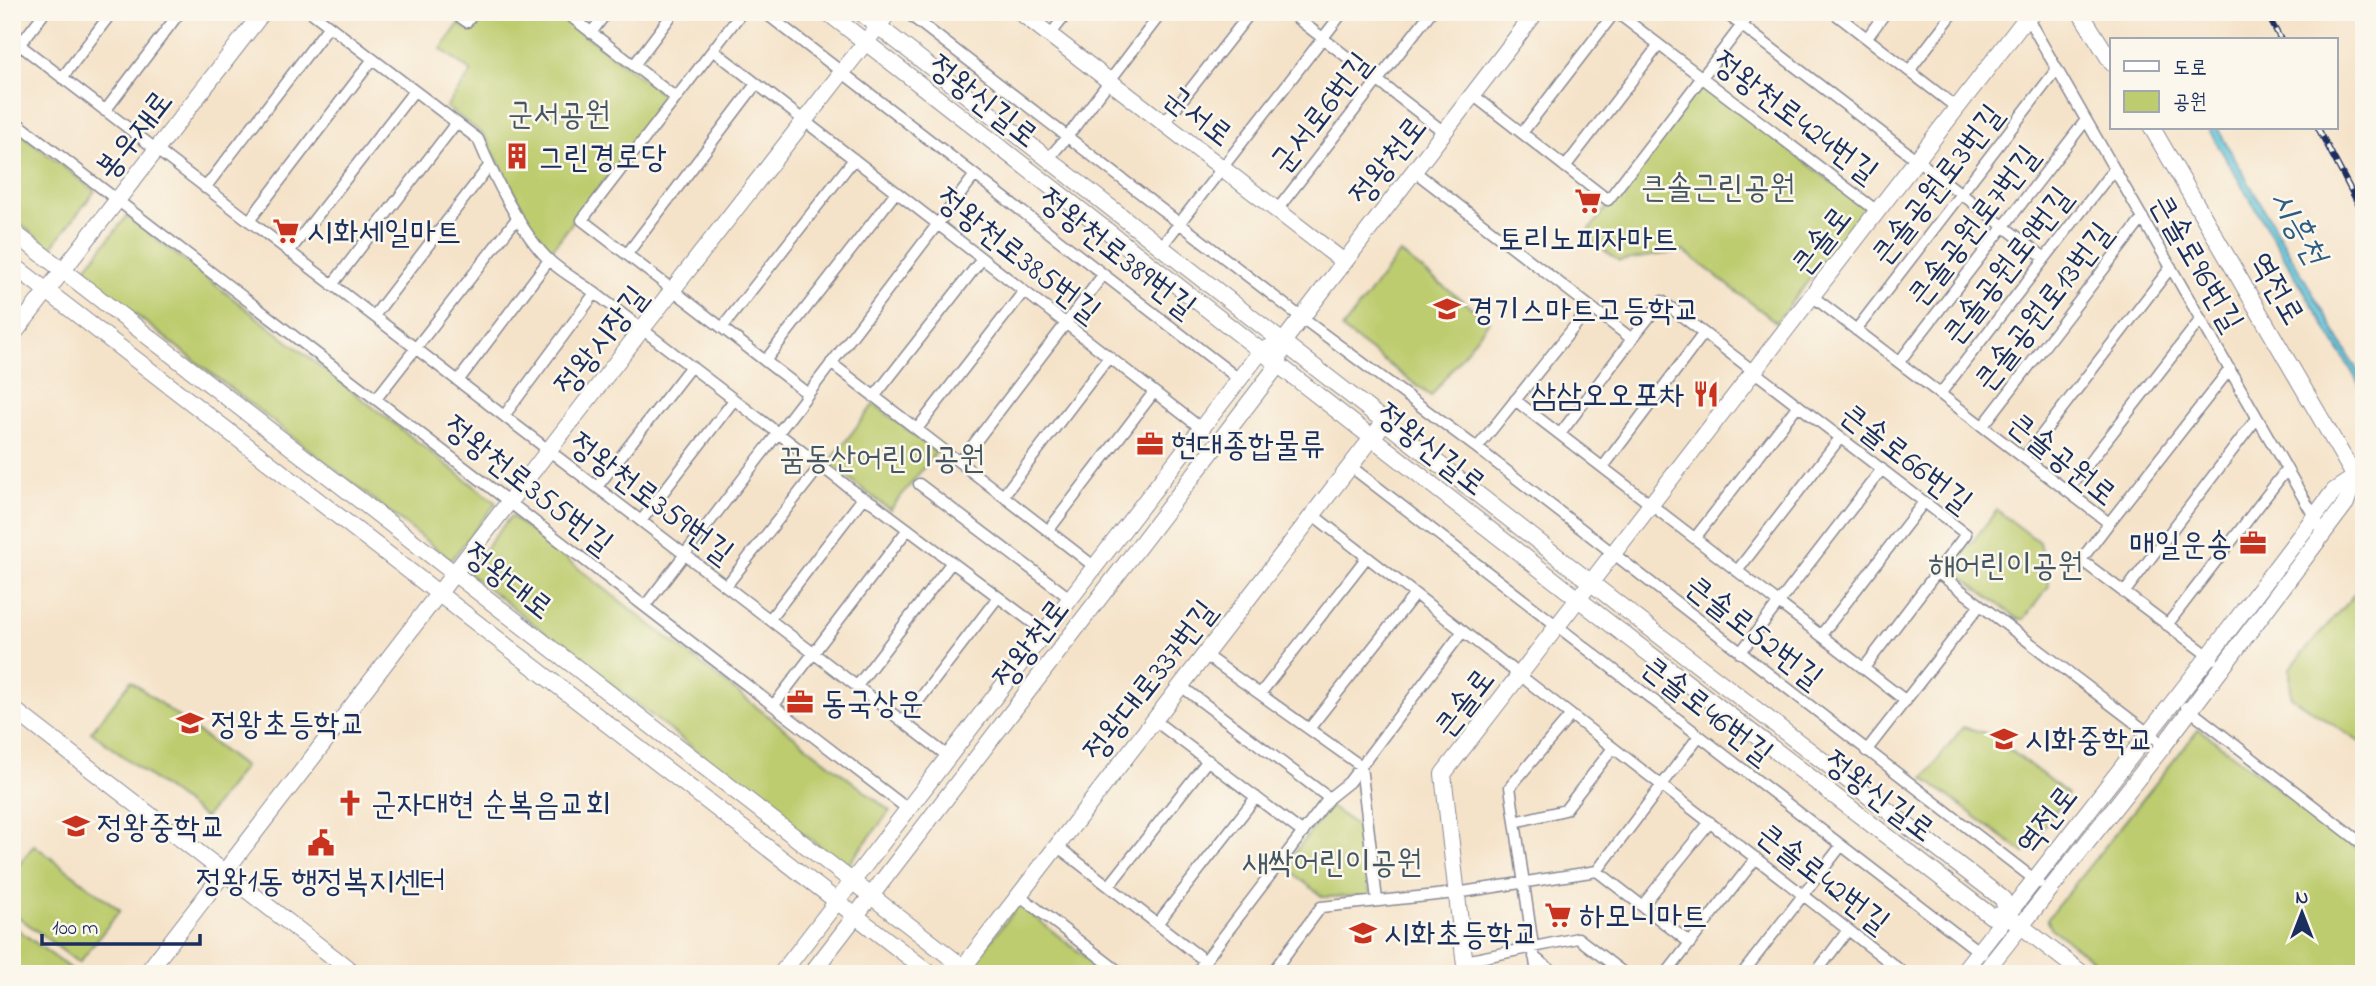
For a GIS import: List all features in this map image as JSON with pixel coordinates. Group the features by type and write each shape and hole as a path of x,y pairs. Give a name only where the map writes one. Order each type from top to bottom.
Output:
{"street":[{"path":"12,55 16,42 45,12"},
{"path":"62,78 113,12"},
{"path":"105,111 180,12"},
{"name":"봉우재로","path":"12,336 263,12"},
{"path":"310,12 478,139 489,166 518,217 550,260 863,498 1045,632"},
{"path":"453,12 467,22 474,12"},
{"path":"565,12 676,98"},
{"path":"591,33 607,12"},
{"path":"634,65 674,12"},
{"path":"742,12 582,220 808,394"},
{"name":"정왕천로389번길","path":"764,12 1240,380"},
{"name":"정왕신길로","path":"827,12 1578,598 1992,916 2007,915"},
{"name":"정왕신길로","path":"860,12 1590,583 2003,899 2007,915 2082,974"},
{"name":"정왕시장길","path":"146,974 642,328 674,291 889,12"},
{"name":"큰솔로52번길","path":"906,12 1302,318 1477,448 2049,891"},
{"name":"군서로","path":"1020,12 1344,262"},
{"path":"1050,35 1068,12"},
{"path":"1048,159 1162,12"},
{"path":"1164,123 1251,12"},
{"path":"1289,12 1444,132"},
{"path":"1161,247 1343,12"},
{"name":"군서로6번길","path":"1277,210 1431,12"},
{"name":"정왕천로","path":"811,974 1278,365 1283,342 1536,12"},
{"path":"1522,133 1616,12"},
{"name":"정왕천로424번길","path":"1616,12 1877,211"},
{"path":"1724,12 2045,258"},
{"path":"1473,95 1608,200 1752,12"},
{"path":"1833,12 1957,108"},
{"path":"1867,38 1886,12"},
{"path":"1909,71 1954,12"},
{"path":"2080,12 2110,61"},
{"name":"큰솔로96번길","path":"2029,14 2057,69 2323,532"},
{"name":"큰솔로","path":"1466,967 1443,774 2029,14"},
{"path":"205,188 329,26"},
{"name":"정왕천로359번길","path":"16,42 950,757"},
{"path":"1565,167 1659,45"},
{"path":"713,50 805,121"},
{"path":"249,221 373,59"},
{"name":"큰솔공원로3번길","path":"1856,330 2057,69"},
{"path":"627,254 756,84"},
{"path":"289,252 414,91"},
{"name":"정왕천로355번길","path":"12,118 909,810"},
{"name":"큰솔공원로7번길","path":"1899,362 2086,120"},
{"name":"정왕천로385번길","path":"805,121 1202,429"},
{"path":"332,285 456,123"},
{"name":"역전로","path":"2153,130 2359,470"},
{"path":"722,328 854,159"},
{"path":"373,317 489,166"},
{"name":"큰솔공원로9번길","path":"1940,394 2114,169"},
{"path":"1414,171 1632,339 1560,434"},
{"path":"645,606 975,175"},
{"path":"765,361 896,192"},
{"path":"376,399 518,217"},
{"name":"큰솔공원로13번길","path":"1983,426 2143,218"},
{"name":"정왕대로","path":"12,231 938,947 964,971"},
{"path":"874,397 982,259"},
{"path":"458,381 550,260"},
{"name":"정왕대로","path":"12,264 927,970"},
{"path":"2024,458 2171,267"},
{"path":"960,462 1103,275"},
{"path":"917,429 1024,291"},
{"path":"504,416 595,293"},
{"name":"큰솔공원로","path":"1812,296 2109,523 2081,560 2224,666"},
{"name":"큰솔로66번길","path":"1632,339 1662,301 1754,371 1966,534 1937,572"},
{"path":"1477,448 1590,307"},
{"path":"2067,491 2201,319"},
{"path":"1603,467 1704,333"},
{"name":"정왕천로","path":"781,974 1261,351 1283,342"},
{"path":"1003,496 1109,357"},
{"path":"831,363 1095,567"},
{"path":"597,487 691,366"},
{"path":"2109,523 2230,369"},
{"path":"1048,531 1154,392"},
{"path":"641,521 734,400"},
{"path":"1515,400 1906,701"},
{"path":"1695,538 1798,405"},
{"path":"2124,593 2258,418"},
{"name":"정왕대로337번길","path":"964,971 1019,895 1385,421"},
{"path":"1737,571 1840,438"},
{"path":"726,586 821,465"},
{"name":"큰솔로46번길","path":"1350,466 1978,951 1988,968"},
{"path":"1740,653 1882,469"},
{"path":"2167,625 2287,469"},
{"name":"역전로","path":"1961,974 2210,656 2334,491 2359,470"},
{"name":"역전로","path":"1988,968 2164,745 2346,503 2359,470"},
{"name":"정왕천로","path":"919,484 1071,599"},
{"path":"770,620 863,498"},
{"path":"1821,635 1924,502"},
{"name":"큰솔로42번길","path":"1313,515 1849,930 1899,972"},
{"path":"774,705 908,529"},
{"path":"1260,694 1367,557"},
{"path":"857,686 952,562"},
{"path":"1864,668 1937,572 2164,745"},
{"path":"1309,729 1415,594"},
{"path":"903,721 998,597"},
{"path":"1867,751 1980,605"},
{"path":"1195,974 1329,798 1349,782 1463,631"},
{"path":"1205,654 1361,766 1377,900"},
{"path":"1181,686 1329,798"},
{"path":"2176,699 2364,845"},
{"path":"12,708 355,974"},
{"path":"1537,974 1510,787 1571,715"},
{"path":"1154,720 1303,833"},
{"path":"1271,974 1321,907 1456,893 1597,871 1699,736"},
{"path":"1515,822 1565,810 1614,748"},
{"path":"1109,886 1208,760"},
{"path":"1157,924 1256,797"},
{"name":"큰솔로42번길","path":"1642,906 1710,822"},
{"path":"1057,846 1205,961"},
{"path":"1742,974 1841,846"},
{"path":"1666,974 1756,858"},
{"path":"1597,871 1690,943"},
{"path":"1019,895 1122,974"},
{"path":"1815,974 1849,930"},
{"path":"1466,967 1534,952 1578,938 1625,974"},
{"path":"1534,952 1556,974"}],"green space":[{"name":"군서공원","path":"480,12 555,12 668,98 549,253 484,135 446,107 472,72 441,49 459,24 467,30"},
{"name":"큰솔근린공원","path":"1702,82 1865,208 1776,322 1684,251 1619,261 1585,236"},
{"path":"12,127 95,191 51,248 12,218"},
{"path":"127,216 496,503 451,560 82,273"},
{"path":"1400,253 1489,321 1431,396 1342,329"},
{"name":"꿈동산어린이공원","path":"874,404 936,452 890,510 829,463"},
{"name":"해어린이공원","path":"1997,510 2039,542 2049,586 2024,619 2018,619 1955,572 1954,566"},
{"path":"511,516 890,811 846,867 467,572"},
{"path":"2364,583 2364,745 2291,697 2290,668"},
{"path":"131,681 244,767 205,818 91,732"},
{"path":"1963,727 1989,734 2068,794 2024,853 1924,778"},
{"path":"2199,729 2364,854 2364,974 2111,974 2051,928 2047,919"},
{"name":"새싹어린이공원","path":"1330,807 1362,829 1370,896 1323,897 1284,866"},
{"path":"34,845 120,910 79,963 12,912 12,874"},
{"path":"1019,905 1107,974 987,974 973,963"},
{"path":"12,925 77,974 12,974"}],"water":[{"path":"2209,130 2218,130 2364,382 2364,392"}],"railway":[{"path":"2266,12 2280,38"},
{"path":"2319,130 2364,215"}],"place":[{"name":"그린경로당","path":"517,156"},
{"name":"토리노피자마트","path":"1588,201"},
{"name":"시화세일마트","path":"286,231"},
{"name":"경기스마트고등학교","path":"1447,309"},
{"name":"삼삼오오포차","path":"1706,394"},
{"name":"현대종합물류","path":"1150,444"},
{"name":"매일운송","path":"2253,543"},
{"name":"동국상운","path":"800,702"},
{"name":"정왕초등학교","path":"190,723"},
{"name":"시화중학교","path":"2004,739"},
{"name":"군자대현 순복음교회","path":"350,803"},
{"name":"정왕중학교","path":"76,826"},
{"name":"정왕1동 행정복지센터","path":"321,843"},
{"name":"하모니마트","path":"1558,915"},
{"name":"시화초등학교","path":"1363,933"}],"water label":[{"name":"시흥천","path":"2300,226"}]}
